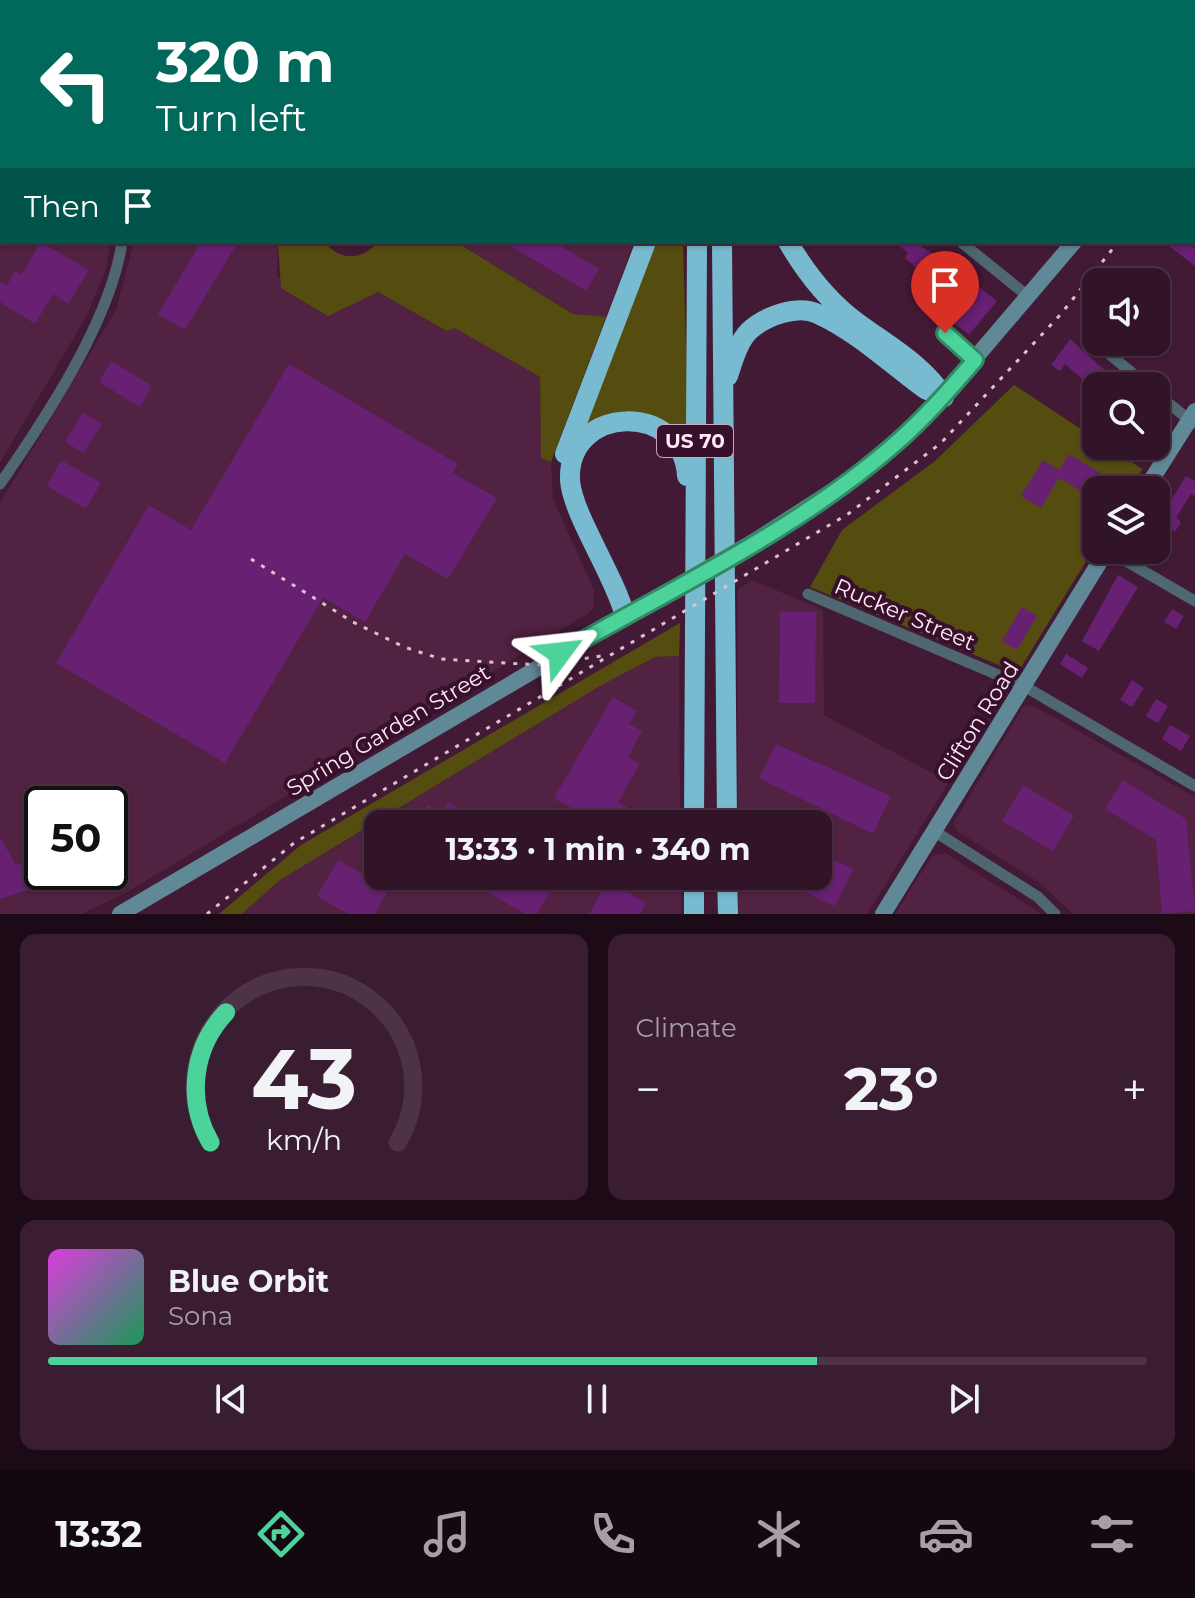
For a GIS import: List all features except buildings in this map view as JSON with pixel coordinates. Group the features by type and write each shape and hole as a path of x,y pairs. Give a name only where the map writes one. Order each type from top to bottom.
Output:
{"highway":[{"path":"625,616 608,601 565,504 560,479 565,452 645,244"},
{"name":"US 70","path":"694,810 697,244"},
{"name":"US 70","path":"722,244 727,810"},
{"path":"789,244 816,286 833,303 929,374 944,397"},
{"path":"724,391 735,355 749,332 771,316 794,311 816,312 925,389 944,397"},
{"path":"625,616 619,594 576,502 570,478 575,454 587,436 602,425 624,420 658,427 674,440 683,455 687,482 693,639"},
{"path":"694,890 694,914"},
{"path":"727,890 728,914"}],"main road":[{"name":"Spring Garden Street","path":"120,914 753,542 865,468 944,397 1072,244"},
{"path":"1154,476 1193,419"},
{"name":"Clifton Road","path":"883,914 1098,564"}],"street":[{"path":"0,484 100,316 116,276 122,244"},
{"path":"963,244 1029,297"},
{"path":"1112,356 1131,372"},
{"path":"1170,403 1193,419"},
{"path":"1131,564 1195,601"},
{"name":"Rucker Street","path":"808,594 1024,686 1195,786"},
{"path":"934,831 1038,897 1055,914"}],"lane":[{"path":"945,333 975,360"}],"shaded area":[{"path":"0,244 111,244 106,269 86,317 0,463"},
{"path":"133,244 278,244 277,278 378,292 447,331 455,327 540,377 541,457 551,462 553,499 594,590 594,606 589,613 129,891 82,914 0,914 0,503 116,310"},
{"path":"278,244 326,244 337,253 351,256 365,253 376,244 459,244 573,314 606,317 551,462 541,458 540,377 455,328 447,331 378,292 328,316 281,288"},
{"path":"459,244 633,244 606,317 573,314"},
{"path":"649,244 683,244 689,456 661,421 581,435"},
{"path":"1014,385 1082,430 1082,460 1128,460 1142,469 1138,476 1082,476 1084,564 1020,669 1011,670 810,587 842,530 935,461"},
{"path":"752,580 823,610 824,715 949,782 867,914 738,914 738,890 832,890 832,810 738,810 738,589"},
{"path":"680,623 679,656 655,657 600,686 395,810 364,810 364,829 280,880 242,914 219,914 301,845"},
{"path":"679,656 680,810 395,810 600,686 655,657"},
{"path":"1032,705 1195,797 1195,914 1073,914 1040,883 957,831 954,822 1023,707"},
{"path":"364,829 364,890 681,890 681,914 242,914 280,880"},
{"path":"945,853 1040,914 895,914 932,856"}],"railway":[{"path":"207,914 294,843 848,514 941,443 1061,314 1116,244"},
{"path":"251,559 353,622 404,647 441,659 540,665 601,656"}],"route":[{"path":"560,653 795,517 874,462 925,417 975,360 945,333"}]}
